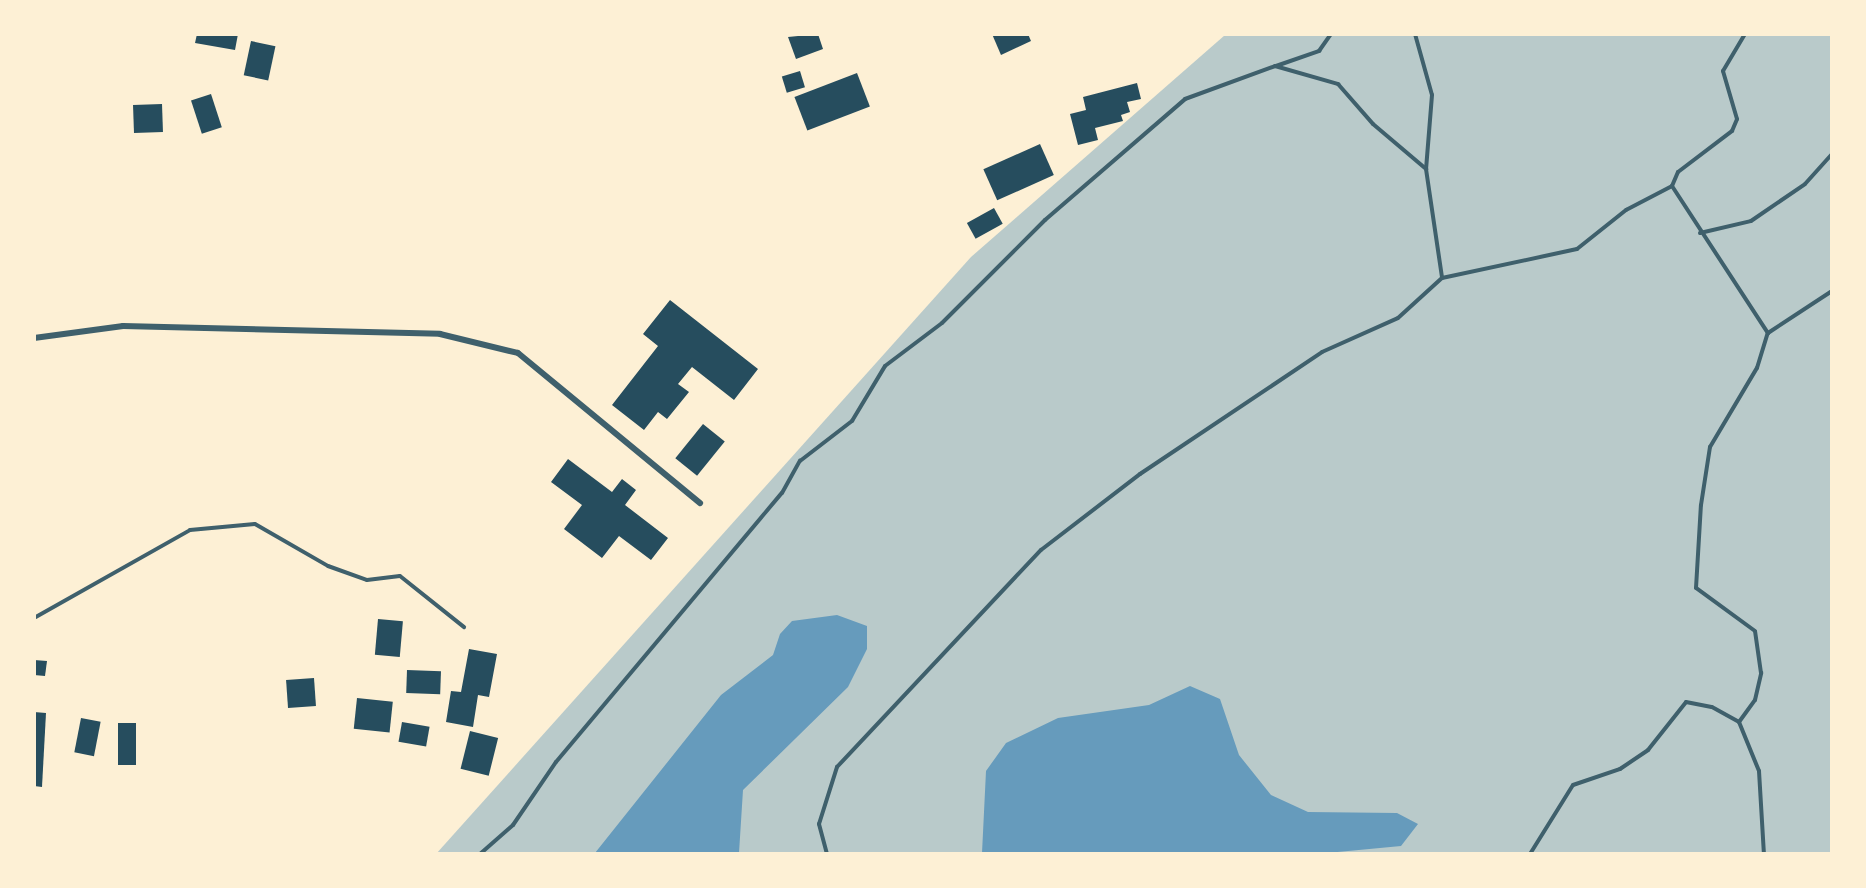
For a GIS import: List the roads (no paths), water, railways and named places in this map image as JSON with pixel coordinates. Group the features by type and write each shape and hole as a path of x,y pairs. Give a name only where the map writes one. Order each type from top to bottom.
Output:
{"street":[{"path":"34,338 123,326 451,337 518,353 700,503"}],"lane":[{"path":"480,854 513,825 556,762 782,494 800,461 852,421 885,366 942,323 1045,220 1185,99 1319,51 1331,34"},
{"path":"1415,34 1432,95 1426,169 1442,278"},
{"path":"827,854 819,824 837,767 1041,550 1140,474 1322,352 1398,318 1442,278 1576,249 1626,210 1672,186 1678,172 1732,131 1737,119 1723,71 1745,34"},
{"path":"1275,66 1338,84 1373,124 1426,169"},
{"path":"1700,233 1752,221 1804,184 1832,154"},
{"path":"1672,186 1700,233 1768,333"},
{"path":"1739,722 1755,699 1761,673 1755,632 1696,588 1701,505 1710,447 1757,368 1768,333 1832,291"},
{"path":"34,618 190,531 255,524 328,566 367,580 400,576 464,627"},
{"path":"1530,854 1574,785 1620,769 1648,750 1686,702 1712,707 1739,722 1759,771 1764,854"}],"water":[{"path":"837,615 867,626 867,649 848,687 743,790 739,853 595,853 721,695 773,655 780,634 792,621"},
{"path":"1190,686 1220,699 1239,755 1271,795 1308,812 1397,813 1418,824 1401,846 1327,853 982,853 986,771 1006,743 1058,718 1149,705"}]}
